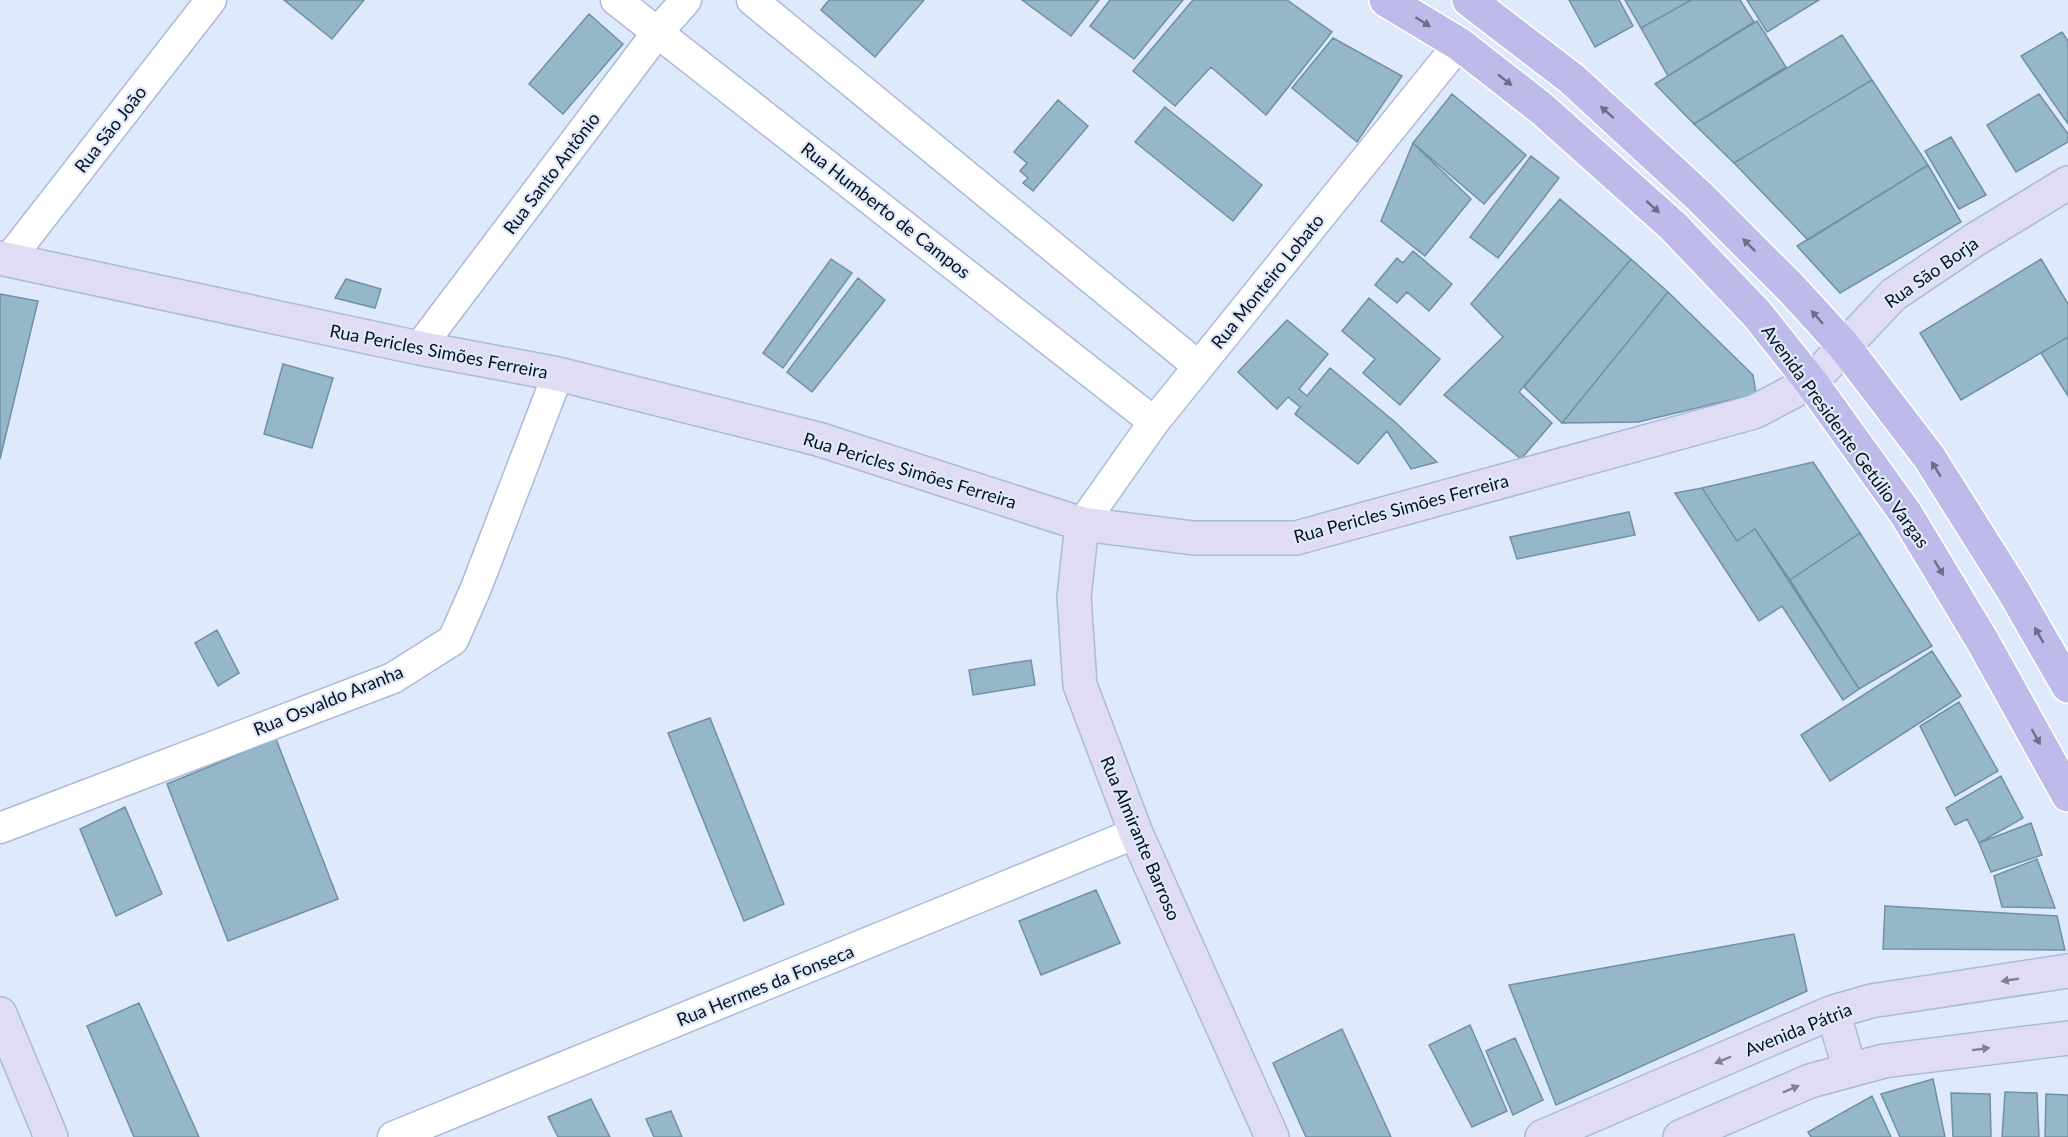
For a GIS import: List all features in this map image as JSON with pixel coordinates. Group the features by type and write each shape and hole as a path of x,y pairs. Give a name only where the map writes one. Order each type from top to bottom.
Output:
{"main road":[{"name":"Avenida Presidente Getúlio Vargas","path":"1386,0 1459,45 1541,108 1673,226 1757,314 1811,382 1906,514 1983,642 2068,795"},
{"path":"1469,0 1572,79 1699,196 1790,287 1844,346 1929,458 2014,592 2068,686"}],"street":[{"name":"Rua São João","path":"5,259 211,0"},
{"name":"Rua Humberto de Campos","path":"616,0 1154,422"},
{"name":"Rua Santo Antônio","path":"419,348 657,33 686,0"},
{"path":"752,0 1198,366"},
{"name":"Rua Monteiro Lobato","path":"1082,524 1154,422 1198,366 1459,45"},
{"name":"Rua São Borja","path":"1811,382 1893,296 1976,239 2068,183"},
{"name":"Rua Pericles Simões Ferreira","path":"5,259 419,348 558,374 818,439 1082,524 1193,538 1296,538 1754,412 1811,382"},
{"name":"Rua Osvaldo Aranha","path":"0,828 393,678 453,640 476,588 558,374"},
{"name":"Rua Almirante Barroso","path":"1082,524 1074,597 1080,685 1136,834 1272,1137"},
{"name":"Rua Hermes da Fonseca","path":"393,1137 1136,834"},
{"name":"Avenida Pátria","path":"1542,1137 1833,1012 1872,1001 2068,971"},
{"path":"1833,1012 1850,1070"},
{"path":"0,1014 51,1137"},
{"path":"1680,1137 1810,1081 1884,1061 2068,1038"}],"building":[{"path":"284,0 364,0 332,39"},
{"path":"829,0 924,0 875,57 821,10"},
{"path":"1022,0 1099,0 1071,36"},
{"path":"1110,0 1183,0 1134,59 1090,26"},
{"path":"1193,0 1287,0 1332,32 1266,115 1211,67 1175,106 1133,71"},
{"path":"1569,0 1619,0 1633,26 1595,47"},
{"path":"1625,0 1691,0 1641,28"},
{"path":"1691,0 1740,0 1754,22 1668,76 1641,28"},
{"path":"1747,0 1819,0 1767,32"},
{"path":"589,14 623,44 563,114 529,84"},
{"path":"1757,21 1786,67 1694,124 1655,84"},
{"path":"2062,32 2068,41 2068,124 2021,56"},
{"path":"1842,35 1872,80 1734,163 1694,124"},
{"path":"1333,38 1402,76 1357,142 1292,88"},
{"path":"1872,80 1928,165 1808,240 1734,163"},
{"path":"1452,94 1526,155 1484,204 1413,143"},
{"path":"2039,94 2068,134 2068,142 2016,172 1987,125"},
{"path":"1058,100 1088,126 1033,191 1023,183 1028,178 1020,171 1027,163 1014,152"},
{"path":"1165,107 1262,185 1233,221 1135,142"},
{"path":"1951,137 1986,195 1959,209 1925,151"},
{"path":"1413,143 1471,199 1425,256 1381,221"},
{"path":"1531,156 1559,178 1498,258 1470,237"},
{"path":"1928,165 1961,222 1840,293 1797,246"},
{"path":"1560,199 1631,259 1519,392 1552,423 1521,459 1444,395 1503,337 1471,304"},
{"path":"1413,251 1452,284 1429,311 1407,292 1397,303 1375,285 1397,258 1403,263"},
{"path":"831,259 852,273 783,368 763,353"},
{"path":"1631,259 1668,292 1562,423 1524,387"},
{"path":"2041,259 2068,304 2068,337 1961,400 1920,333"},
{"path":"858,278 885,300 812,392 787,372"},
{"path":"346,279 381,289 375,308 335,298"},
{"path":"1668,292 1753,375 1756,394 1638,422 1562,423"},
{"path":"0,294 38,301 0,459"},
{"path":"1369,298 1440,359 1400,405 1363,373 1375,359 1342,331"},
{"path":"1287,320 1328,354 1299,389 1307,396 1330,368 1395,422 1437,462 1411,469 1387,431 1358,464 1295,414 1300,407 1288,397 1277,409 1238,372"},
{"path":"2068,337 2068,396 2041,353"},
{"path":"283,364 333,378 312,448 264,434"},
{"path":"1813,462 1860,533 1790,580 1755,529 1737,541 1702,488"},
{"path":"1702,488 1737,541 1755,529 1859,689 1843,700 1782,606 1759,621 1675,493"},
{"path":"1629,512 1635,535 1517,559 1510,537"},
{"path":"1860,533 1932,646 1859,689 1790,580"},
{"path":"217,630 239,673 218,686 195,643"},
{"path":"1932,651 1961,696 1830,781 1801,735"},
{"path":"1031,660 1035,685 973,695 969,670"},
{"path":"1959,702 1998,771 1955,796 1920,726"},
{"path":"710,718 784,904 744,921 668,733"},
{"path":"276,739 338,899 228,941 167,784"},
{"path":"2001,776 2023,818 1979,843 1967,819 1955,825 1946,808"},
{"path":"125,807 162,894 116,916 80,829"},
{"path":"2031,823 2042,855 1991,872 1979,843"},
{"path":"2037,859 2055,908 2002,907 1994,876"},
{"path":"1096,890 1120,943 1041,975 1019,921"},
{"path":"1885,906 2057,916 2065,950 1883,949"},
{"path":"1794,934 1807,991 1556,1105 1509,985"},
{"path":"139,1003 199,1137 134,1137 87,1026"},
{"path":"1470,1025 1507,1111 1472,1127 1429,1045"},
{"path":"1342,1029 1391,1137 1306,1137 1273,1063"},
{"path":"1515,1038 1543,1100 1513,1115 1486,1051"},
{"path":"1933,1079 1945,1137 1900,1137 1881,1094"},
{"path":"2005,1092 2037,1093 2039,1137 2002,1137"},
{"path":"1951,1093 1990,1094 1991,1137 1953,1137"},
{"path":"2046,1094 2068,1095 2068,1137 2045,1137"},
{"path":"1872,1096 1891,1137 1811,1137 1808,1132"},
{"path":"591,1099 610,1137 558,1137 548,1117"},
{"path":"671,1111 682,1137 654,1137 646,1119"}]}
